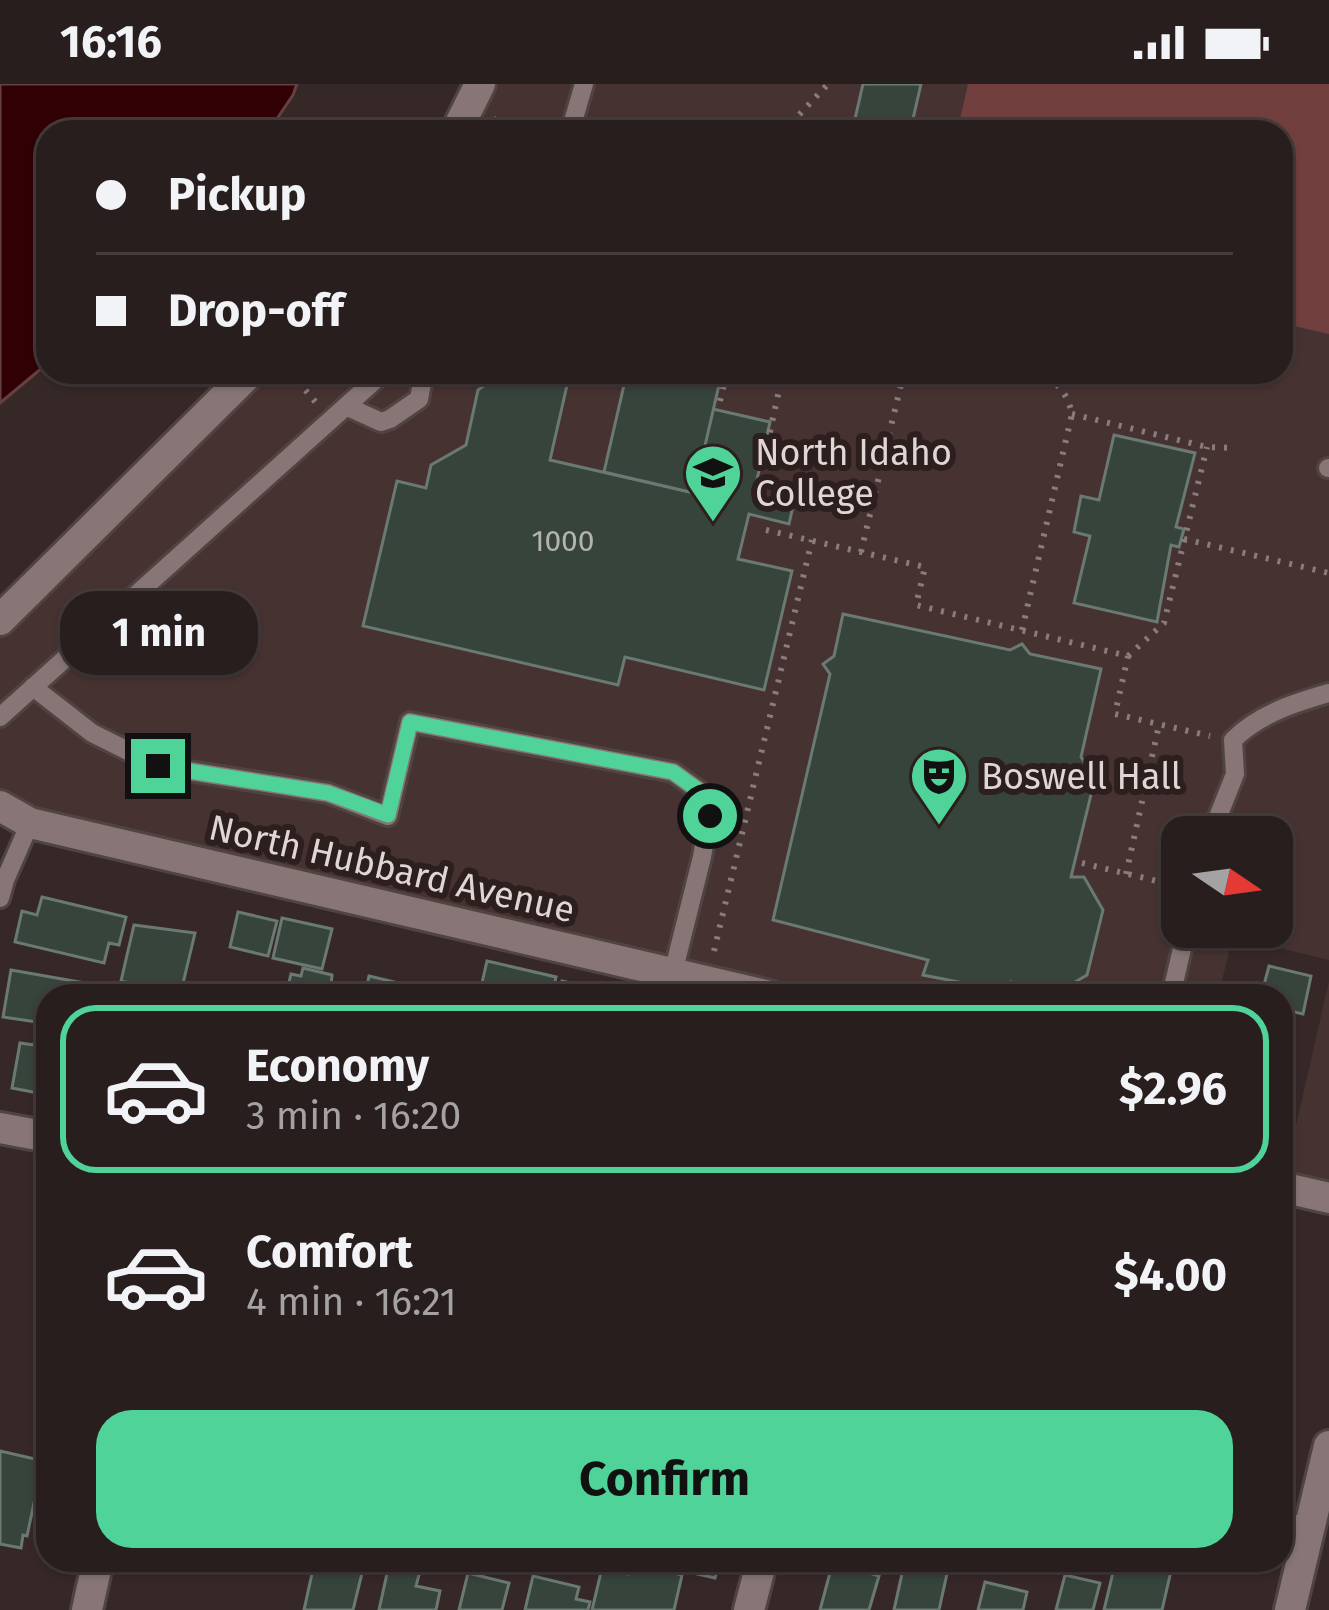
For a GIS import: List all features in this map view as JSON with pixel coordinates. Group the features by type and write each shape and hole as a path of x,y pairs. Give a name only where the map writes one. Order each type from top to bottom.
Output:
{"street":[{"path":"462,120 480,84"},
{"path":"0,620 238,384"},
{"name":"North Hubbard Avenue","path":"0,806 30,823 720,984"},
{"path":"0,1128 36,1135"},
{"path":"1293,1190 1329,1198"},
{"path":"1293,1558 1295,1524 1329,1446"},
{"path":"87,1610 95,1572"},
{"path":"748,1610 759,1572"},
{"path":"1290,1610 1292,1572"}],"lane":[{"path":"574,120 584,84"},
{"path":"0,717 372,384"},
{"path":"348,407 381,422 419,399 422,384"},
{"path":"33,687 92,733 158,766 328,793 388,815 410,722 673,772 698,790 710,816 673,974"},
{"path":"1218,816 1235,774 1233,740 1249,724 1329,693"},
{"path":"0,898 30,823"},
{"path":"1174,984 1181,948"}],"path":[{"path":"794,120 828,84"},
{"path":"491,117 494,120"},
{"path":"720,401 724,384"},
{"path":"757,491 780,384"},
{"path":"861,552 901,384"},
{"path":"1022,630 1072,414 1058,384"},
{"path":"1072,414 1207,447 1237,448"},
{"path":"1207,447 1164,623 1129,656 1114,714 1233,740"},
{"path":"766,530 925,567 916,604 1129,656"},
{"path":"1184,538 1329,573"},
{"path":"707,981 812,540"},
{"path":"1126,874 1159,725"},
{"path":"1082,863 1161,882"}],"shaded area":[{"path":"0,84 297,84 276,120 36,120 36,373 0,403"},
{"name":"North Idaho College","path":"480,84 1329,84 1329,960 1279,948 1293,948 1293,816 1161,816 1161,948 1230,948 1221,984 721,984 0,806 0,620 238,384 1293,384 1293,120 462,120"},
{"path":"968,84 1329,84 1329,334 1293,326 1293,120 960,120"},
{"path":"1329,981 1329,1198 1293,1190 1293,1139"}],"building":[{"path":"863,84 921,84 913,120 855,120"},
{"path":"487,384 567,384 550,460 694,493 713,409 770,422 753,497 793,506 789,524 749,514 738,559 792,571 764,690 625,657 618,685 363,626 397,481 426,488 431,465 466,445 478,390"},
{"path":"624,384 719,384 694,493 604,472"},
{"path":"1114,435 1195,453 1176,527 1184,529 1179,547 1171,545 1157,622 1074,603 1090,536 1074,532 1081,496 1099,500"},
{"name":"Boswell Hall","path":"843,614 1010,650 1022,644 1030,654 1101,669 1081,757 1095,778 1071,877 1084,877 1103,910 1087,975 1072,984 969,984 923,975 928,960 773,920 830,674 823,664 834,656"},
{"path":"42,897 126,917 119,945 109,943 104,963 15,942 22,911 37,915"},
{"path":"238,912 277,921 268,956 230,947"},
{"path":"282,918 332,929 322,969 273,958"},
{"path":"134,925 195,933 183,984 121,981"},
{"path":"487,961 556,977 555,984 482,984"},
{"path":"1269,966 1311,976 1303,1014 1293,1012 1293,984 1264,984"},
{"path":"303,968 332,975 331,984 288,984 291,974 301,976"},
{"path":"11,970 85,983 36,984 36,1022 3,1017"},
{"path":"369,976 403,984 367,984"},
{"path":"36,1030 36,1093 12,1088 20,1043 34,1045"},
{"path":"0,1451 36,1459 36,1503 21,1548 0,1544"},
{"path":"312,1572 362,1573 353,1610 304,1610"},
{"path":"387,1572 420,1572 416,1586 440,1591 436,1610 379,1610"},
{"path":"601,1572 682,1575 674,1610 592,1610"},
{"path":"830,1572 879,1576 869,1610 820,1610"},
{"path":"902,1572 947,1572 939,1610 894,1610"},
{"path":"1113,1572 1171,1572 1162,1610 1104,1610"},
{"path":"468,1573 509,1583 502,1610 459,1610"},
{"path":"1065,1575 1100,1583 1093,1610 1056,1610"},
{"path":"533,1576 579,1587 576,1599 590,1602 588,1610 525,1610"},
{"path":"985,1582 1027,1592 1023,1610 978,1610"}],"place":[{"name":"North Idaho College","path":"713,524"},
{"name":"Boswell Hall","path":"939,827"}],"route":[{"path":"158,766 328,793 388,815 410,722 673,772 698,790 710,816"}]}
